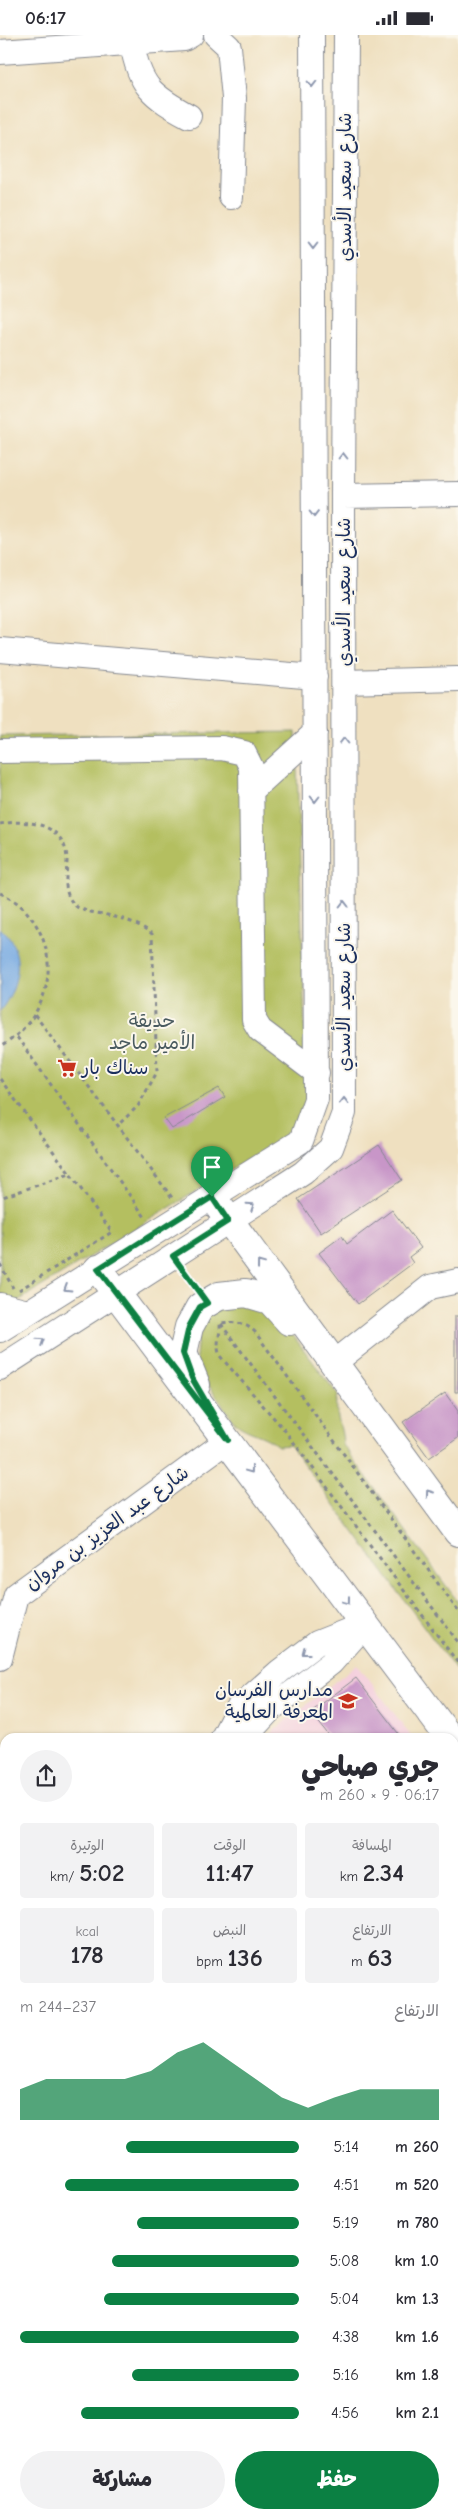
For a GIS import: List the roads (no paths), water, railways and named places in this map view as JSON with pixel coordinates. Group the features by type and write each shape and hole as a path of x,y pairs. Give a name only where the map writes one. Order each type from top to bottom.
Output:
{"main road":[{"path":"212,1197 458,1532"},
{"path":"98,1269 114,1293 228,1440 446,1733"},
{"path":"228,1440 192,1378 183,1353 189,1327 200,1307 213,1313 219,1296 246,1293 270,1300 334,1363"}],"street":[{"path":"0,52 184,39 191,35"},
{"path":"216,35 229,47 234,98 231,197"},
{"name":"شارع سعيد الأسدي","path":"212,1197 301,1141 316,1099 312,35"},
{"name":"شارع سعيد الأسدي","path":"228,1221 303,1173 331,1148 344,1113 343,495 346,35"},
{"path":"132,43 136,66 150,89 166,103 189,116"},
{"path":"343,495 458,494"},
{"path":"0,650 315,677"},
{"path":"344,682 458,679"},
{"path":"251,791 315,733"},
{"path":"0,751 222,748 244,753 251,767 254,1020 260,1030 317,1073"},
{"path":"0,1330 212,1197"},
{"path":"0,1368 228,1221"},
{"path":"334,1363 430,1287 458,1281"},
{"path":"0,1305 28,1313"},
{"name":"شارع عبد العزيز بن مروان","path":"0,1658 16,1595 228,1440"},
{"path":"225,1733 238,1708 280,1671 317,1643 365,1624"},
{"path":"249,1733 271,1709 331,1663 365,1624"}],"water":[{"path":"0,928 9,937 14,947 17,969 12,991 0,1011"}],"place":[{"name":"سناك بار","path":"67,1068"},
{"name":"مدارس الفرسان المعرفة العالمية","path":"348,1701"}],"park label":[{"name":"حديقة الأمير ماجد","path":"152,1032"}]}
